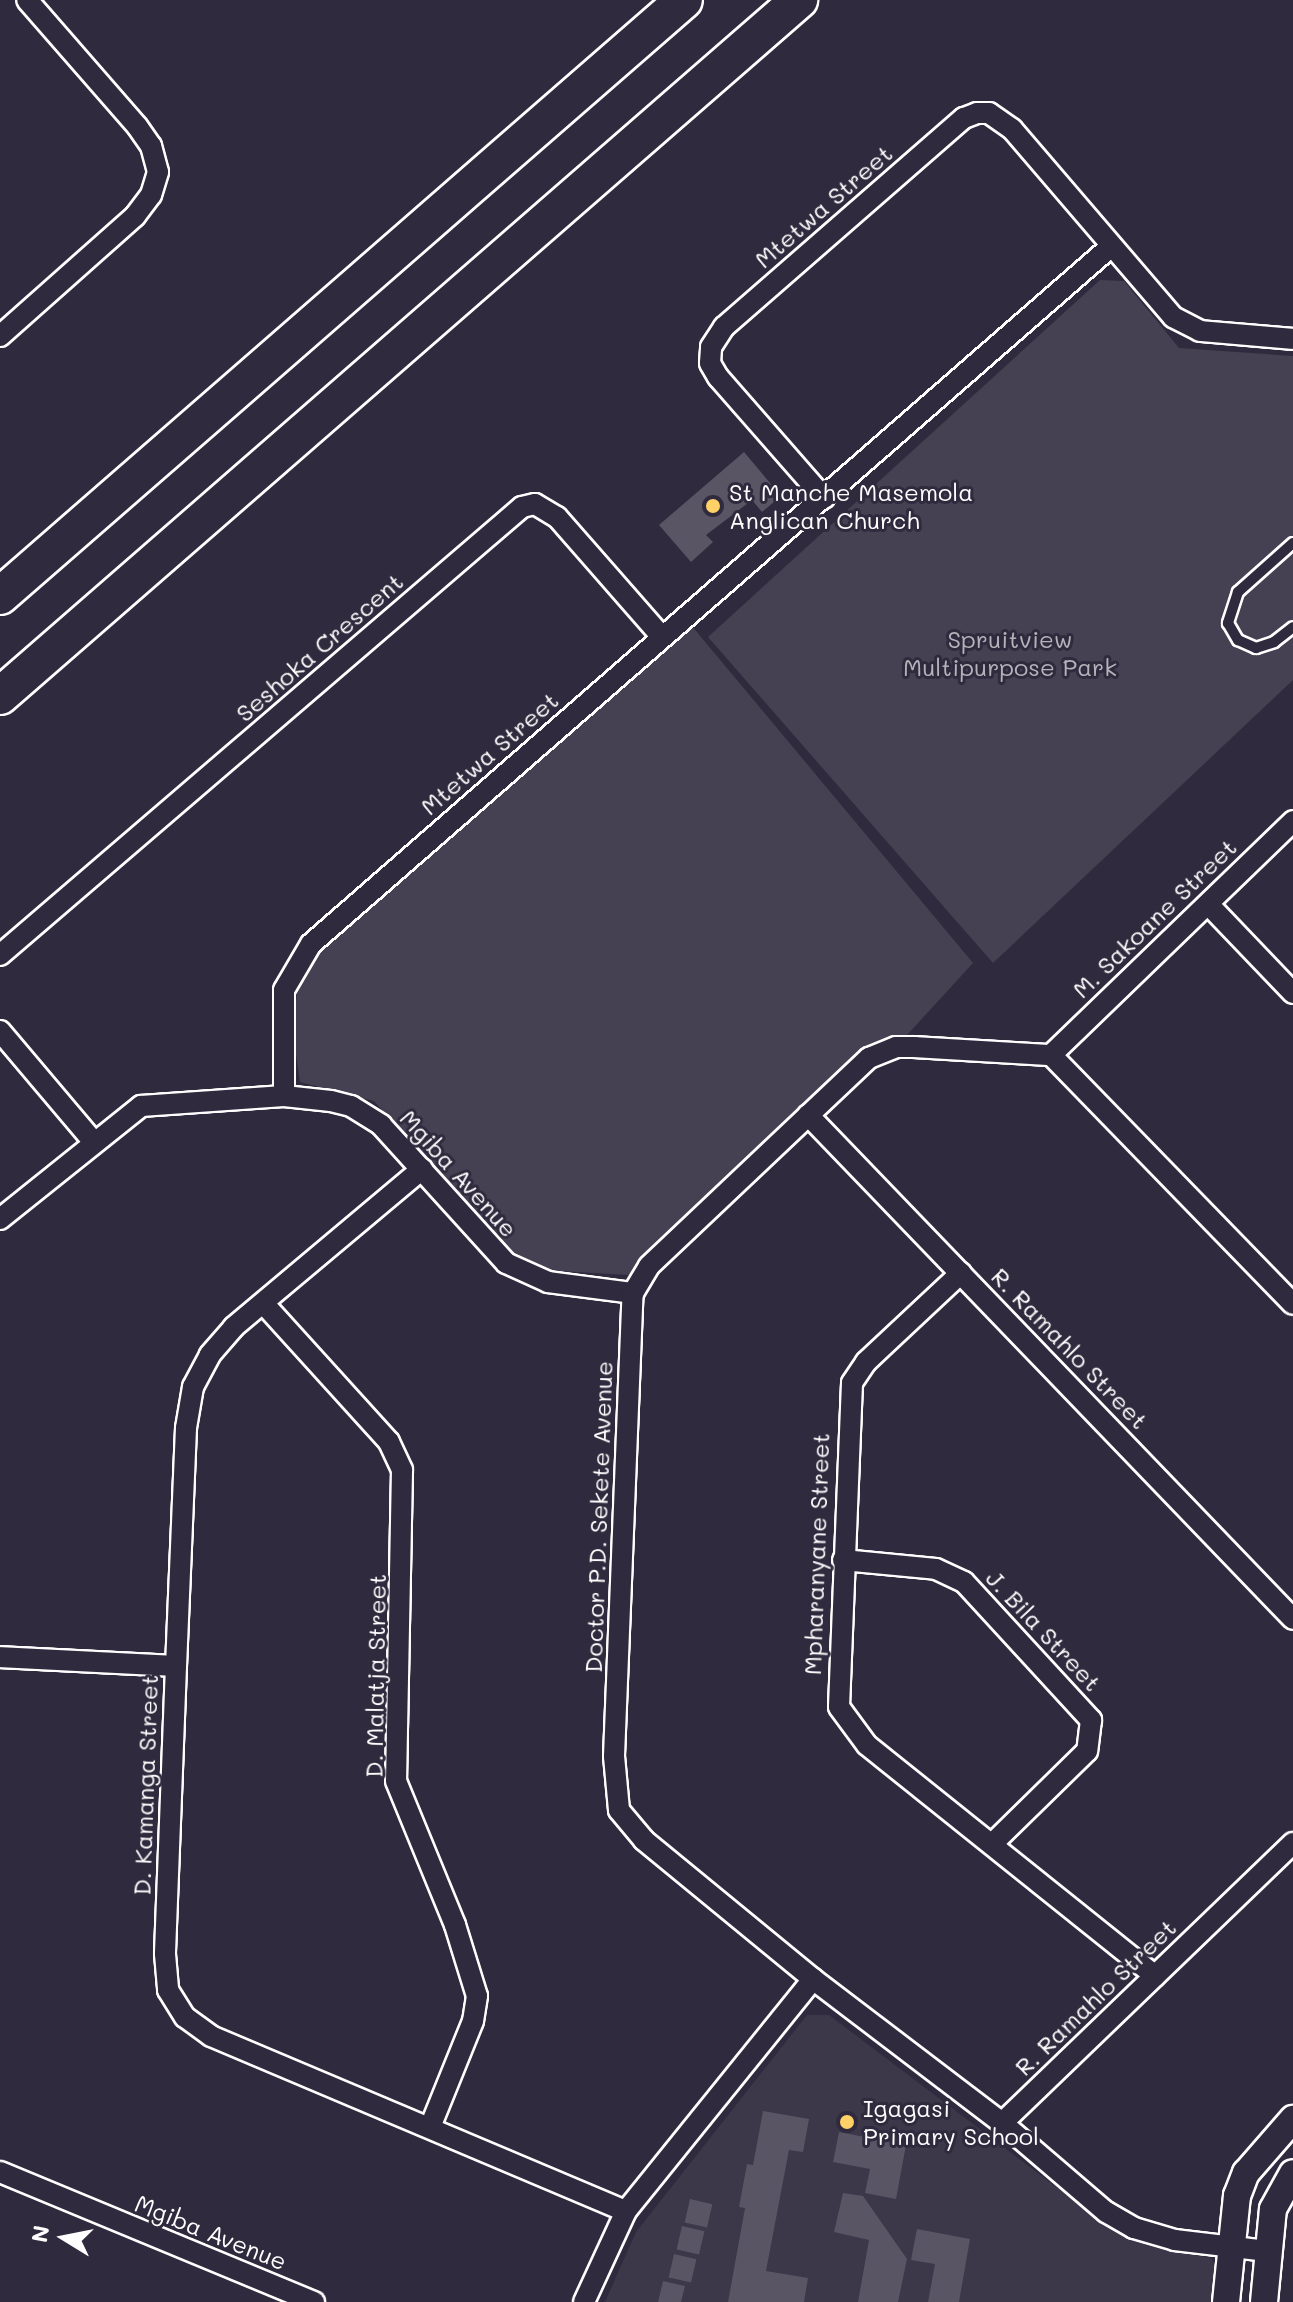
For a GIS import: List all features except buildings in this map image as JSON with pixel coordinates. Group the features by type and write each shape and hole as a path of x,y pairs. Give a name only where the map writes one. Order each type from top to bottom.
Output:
{"highway":[{"path":"0,596 684,0"},
{"path":"0,696 799,0"}],"street":[{"path":"0,336 135,216 151,195 158,172 151,146 137,126 27,0"},
{"name":"Mtetwa Street","path":"824,498 710,363 716,338 736,317 964,118 977,113 989,113 1012,129 1109,248 1186,326 1293,339"},
{"name":"Mtetwa Street","path":"284,1096 281,1011 289,974 300,957 661,636 1109,248"},
{"name":"Seshoka Crescent","path":"0,955 522,507 535,504 557,517 661,636"},
{"name":"M. Sakoane Street","path":"1051,1055 1293,821"},
{"path":"1208,904 1293,993"},
{"path":"0,1031 93,1141"},
{"path":"633,1293 649,1266 856,1068 896,1047 1051,1055 1293,1304"},
{"name":"Mgiba Avenue","path":"0,1219 124,1116 161,1101 284,1096 331,1101 368,1115 422,1169 506,1263 548,1282 633,1293"},
{"name":"R. Ramahlo Street","path":"808,1115 1293,1619"},
{"name":"D. Kamanga Street","path":"422,1169 219,1343 200,1371 188,1405 165,1954 175,2005 211,2036 431,2125 626,2211"},
{"name":"Mpharanyane Street","path":"961,1273 866,1362 852,1383 836,1690 844,1719 867,1745 1155,1976"},
{"name":"Doctor P.D. Sekete Avenue","path":"633,1293 614,1756 619,1810 644,1840 813,1979 1002,2123 1120,2221 1175,2240 1267,2251"},
{"name":"D. Malatja Street","path":"264,1304 389,1442 402,1470 396,1781 455,1925 477,1996 473,2021 431,2125"},
{"name":"J. Bila Street","path":"843,1560 936,1569 964,1582 1091,1720 1087,1751 993,1843"},
{"path":"0,1657 176,1666"},
{"name":"R. Ramahlo Street","path":"1002,2123 1293,1843"},
{"path":"584,2302 626,2211 813,1979"},
{"path":"1226,2302 1229,2247 1246,2173 1293,2119"},
{"name":"Mgiba Avenue","path":"0,2172 314,2302"},
{"path":"1264,2302 1273,2209 1293,2173"}],"lane":[{"path":"1293,543 1238,592 1228,611 1231,632 1247,646 1265,646 1293,627"}],"shaded area":[{"name":"Igagasi Primary School","path":"807,2015 829,2015 1113,2230 1150,2246 1211,2258 1216,2265 1214,2302 605,2302 636,2232"}],"green space":[{"name":"Spruitview Multipurpose Park","path":"1100,280 1124,281 1179,348 1293,356 1293,680 993,963 708,637"},
{"path":"691,625 973,963 907,1035 880,1040 840,1071 629,1275 542,1270 516,1259 374,1101 300,1082 293,1034 298,982 308,961"}],"place":[{"name":"St Manche Masemola Anglican Church","path":"713,506"},
{"name":"Igagasi Primary School","path":"847,2122"}]}
